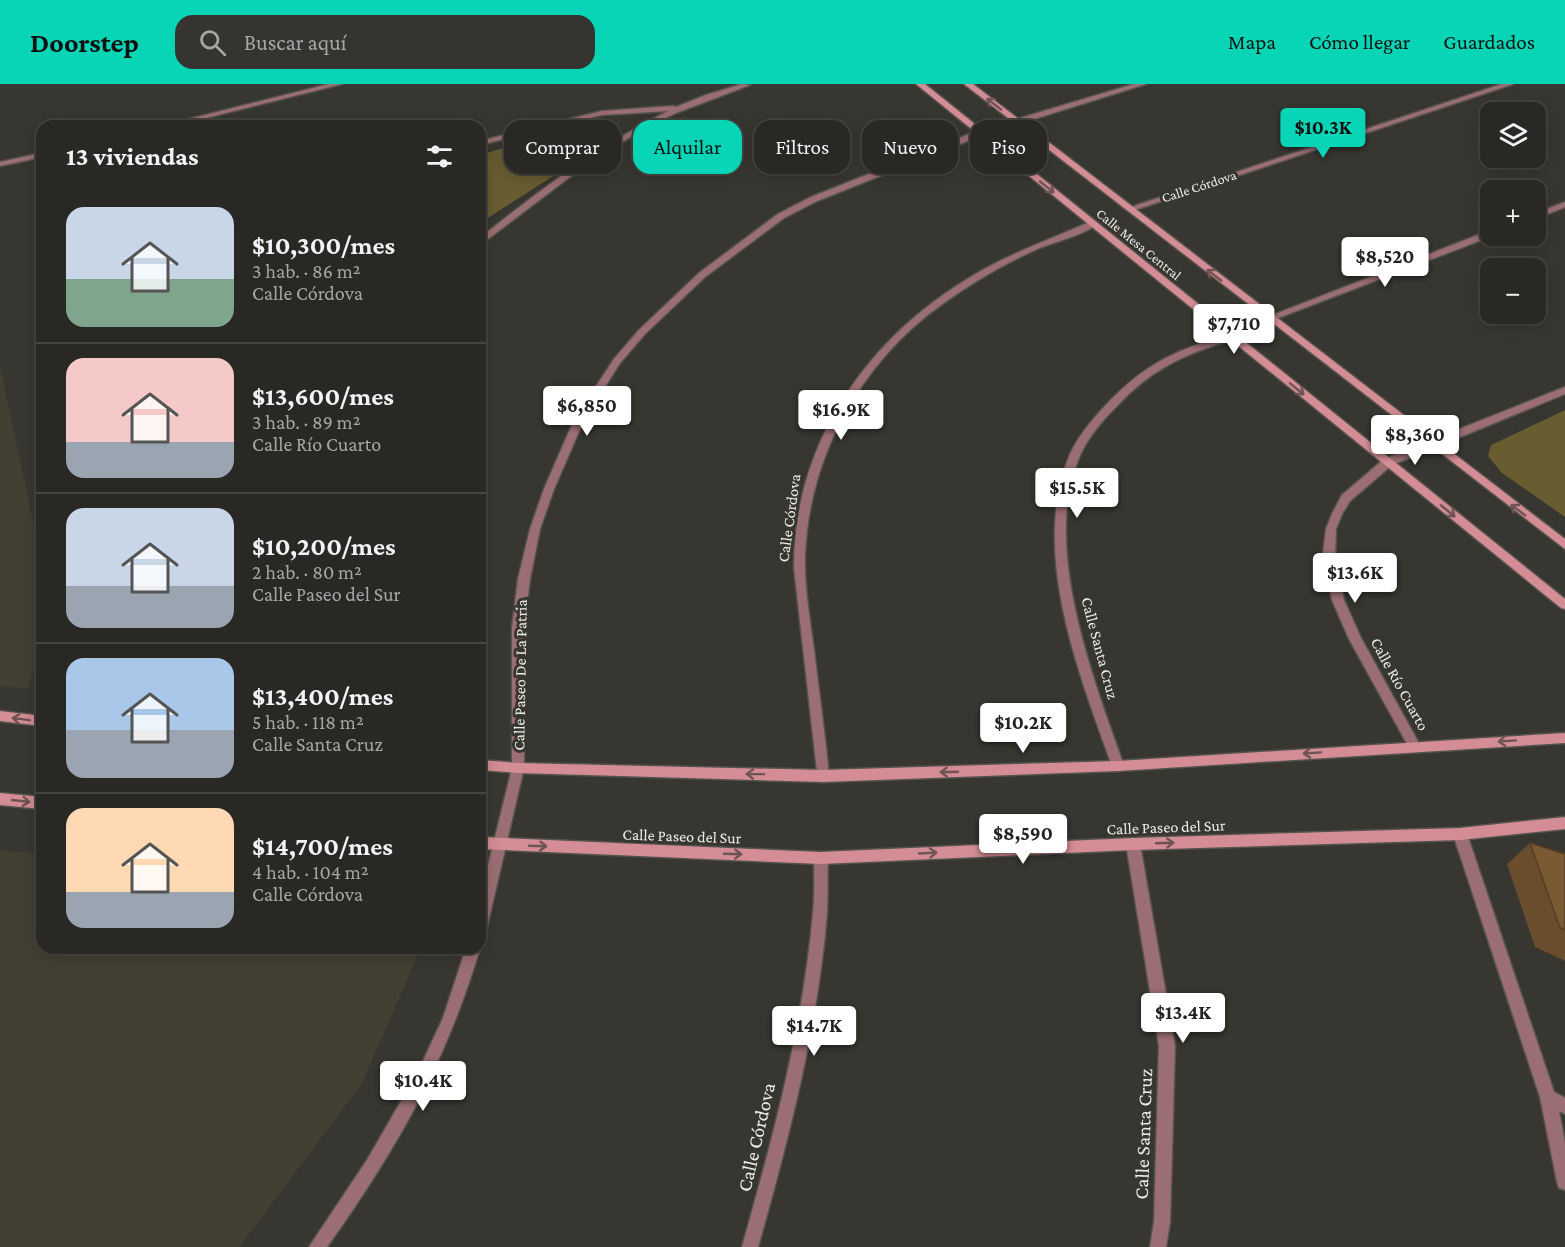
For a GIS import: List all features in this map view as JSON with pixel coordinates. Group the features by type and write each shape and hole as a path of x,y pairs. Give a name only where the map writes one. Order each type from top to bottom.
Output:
{"main road":[{"name":"Calle Mesa Central","path":"920,84 970,125"},
{"name":"Calle Mesa Central","path":"968,84 1014,120"},
{"name":"Calle Mesa Central","path":"1047,145 1565,545"},
{"name":"Calle Mesa Central","path":"1031,174 1565,605"},
{"path":"0,716 36,720"},
{"path":"486,765 823,776 1118,766 1565,738"},
{"path":"0,799 36,802"},
{"name":"Calle Paseo del Sur","path":"486,844 821,858 1133,844 1460,834 1565,823"}],"street":[{"path":"190,120 338,84"},
{"path":"706,84 715,93"},
{"name":"Calle Paseo De La Patria","path":"1024,120 1142,84"},
{"name":"Calle Córdova","path":"1129,209 1509,84"},
{"path":"486,238 591,159 676,108 715,93 746,85"},
{"path":"486,142 602,113 676,108"},
{"name":"Calle Paseo De La Patria","path":"486,904 518,768 518,628 524,579 535,529 549,489 579,420 617,361 642,332 702,274 781,216 814,199 970,137"},
{"path":"0,165 36,156"},
{"path":"1546,212 1565,204"},
{"name":"Calle Córdova","path":"823,776 802,600 800,546 814,468 834,420 846,397 876,356 927,311 964,285 1021,253 1093,224"},
{"path":"1269,318 1480,237"},
{"name":"Calle Santa Cruz","path":"1118,766 1081,656 1066,589 1061,527 1071,465 1092,426 1137,379 1160,363 1186,350 1233,337"},
{"name":"Calle Río Cuarto","path":"1415,747 1345,620 1332,579 1329,555 1331,529 1346,498 1388,462 1565,390"},
{"path":"1460,834 1548,1096 1565,1182"},
{"name":"Calle Santa Cruz","path":"1133,844 1167,1046 1162,1222 1158,1247"},
{"name":"Calle Córdova","path":"750,1247 768,1185 799,1048 819,920 821,858"},
{"path":"317,1247 352,1199 411,1101 450,1019 472,954"},
{"path":"1548,1096 1565,1106"}],"shaded area":[{"path":"504,148 504,174 556,174 486,219 486,153"},
{"path":"0,366 36,535 36,667 28,689 0,686"},
{"path":"1565,410 1565,517 1502,473 1488,456 1491,445"},
{"path":"0,850 36,853 36,954 418,954 362,1083 239,1247 0,1247"}],"building":[{"path":"1530,843 1565,854 1565,930 1560,928"}]}
